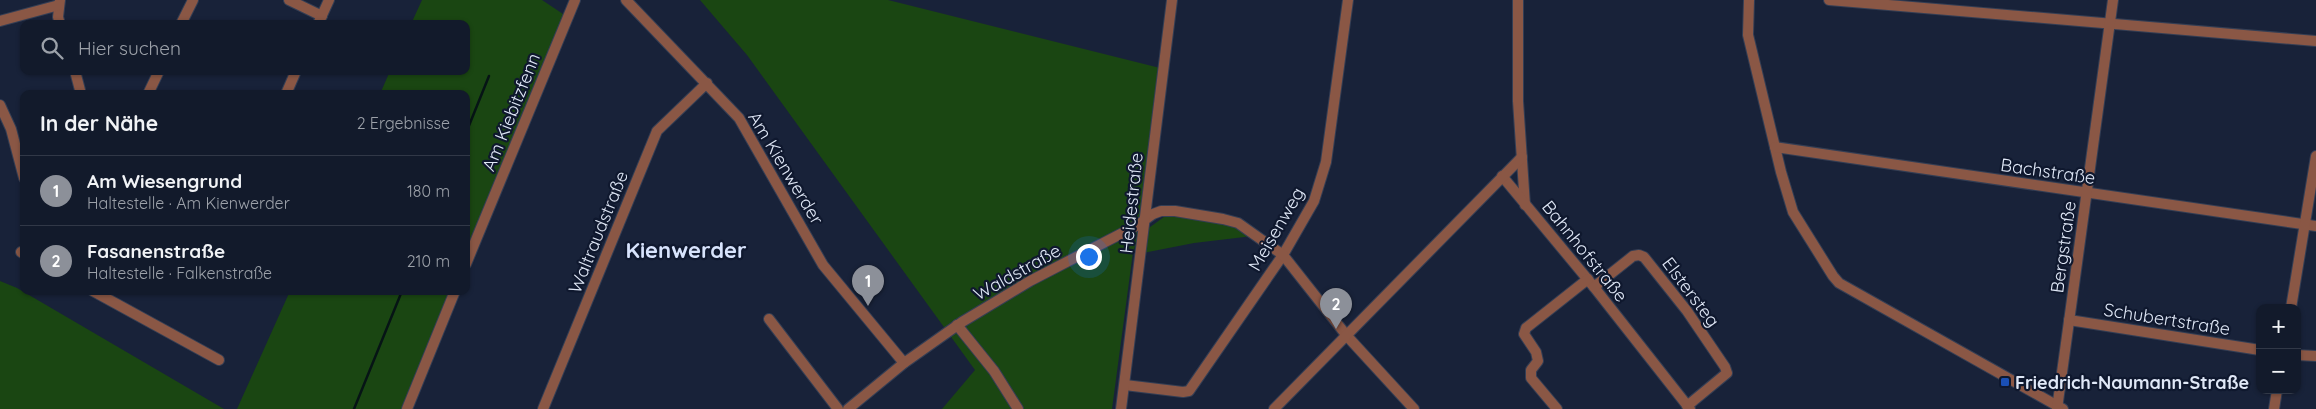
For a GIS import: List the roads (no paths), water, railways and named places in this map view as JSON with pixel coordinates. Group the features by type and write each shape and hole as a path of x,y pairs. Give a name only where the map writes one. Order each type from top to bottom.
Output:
{"street":[{"path":"183,20 193,0"},
{"path":"290,0 319,17 330,0"},
{"name":"Am Kiebitzfenn","path":"470,254 575,0"},
{"name":"Am Kienwerder","path":"626,0 739,118 824,265 904,363"},
{"name":"Heidestraße","path":"1121,409 1126,385 1172,0"},
{"name":"Meisenweg","path":"1126,385 1183,392 1189,391 1283,255 1314,201 1326,162 1348,0"},
{"name":"Bahnhofstraße","path":"1518,0 1518,102 1526,205 1591,283 1689,407"},
{"path":"1749,0 1748,35 1793,212 1833,276 1839,283 2060,408"},
{"path":"1830,0 2316,41"},
{"name":"Bergstraße","path":"2060,408 2069,320 2112,0"},
{"path":"0,22 60,3 60,20"},
{"path":"76,75 80,90"},
{"path":"150,90 156,75"},
{"path":"288,90 294,75"},
{"name":"Waltraudstraße","path":"543,409 657,130 706,83"},
{"path":"0,105 11,129 20,163"},
{"name":"Bachstraße","path":"1775,147 2311,226"},
{"path":"2292,304 2311,226 2316,156"},
{"path":"1274,409 1502,176 1522,158"},
{"path":"1502,176 1526,205"},
{"name":"Waldstraße","path":"848,409 904,363 957,324 1030,281 1161,211 1175,211 1238,223 1283,255 1347,336 1414,409"},
{"name":"Elstersteg","path":"1558,409 1531,378 1532,370 1538,360 1536,352 1524,334 1526,328 1591,283 1633,256 1639,255 1644,257 1687,311 1725,367 1727,373 1689,407"},
{"path":"100,295 219,360"},
{"path":"407,409 453,295"},
{"path":"769,319 838,409"},
{"name":"Schubertstraße","path":"2069,320 2256,349"},
{"path":"957,324 994,371 1017,409"},
{"path":"2301,355 2316,356"},
{"path":"2274,409 2276,394"}],"waterway":[{"path":"470,123 489,76"},
{"path":"354,409 400,295"}],"place":[{"name":"Am Wiesengrund","path":"868,306"},
{"name":"Fasanenstraße","path":"1336,329"},
{"name":"Friedrich-Naumann-Straße","path":"2005,382"}],"district":[{"name":"Kienwerder","path":"686,250"}]}
